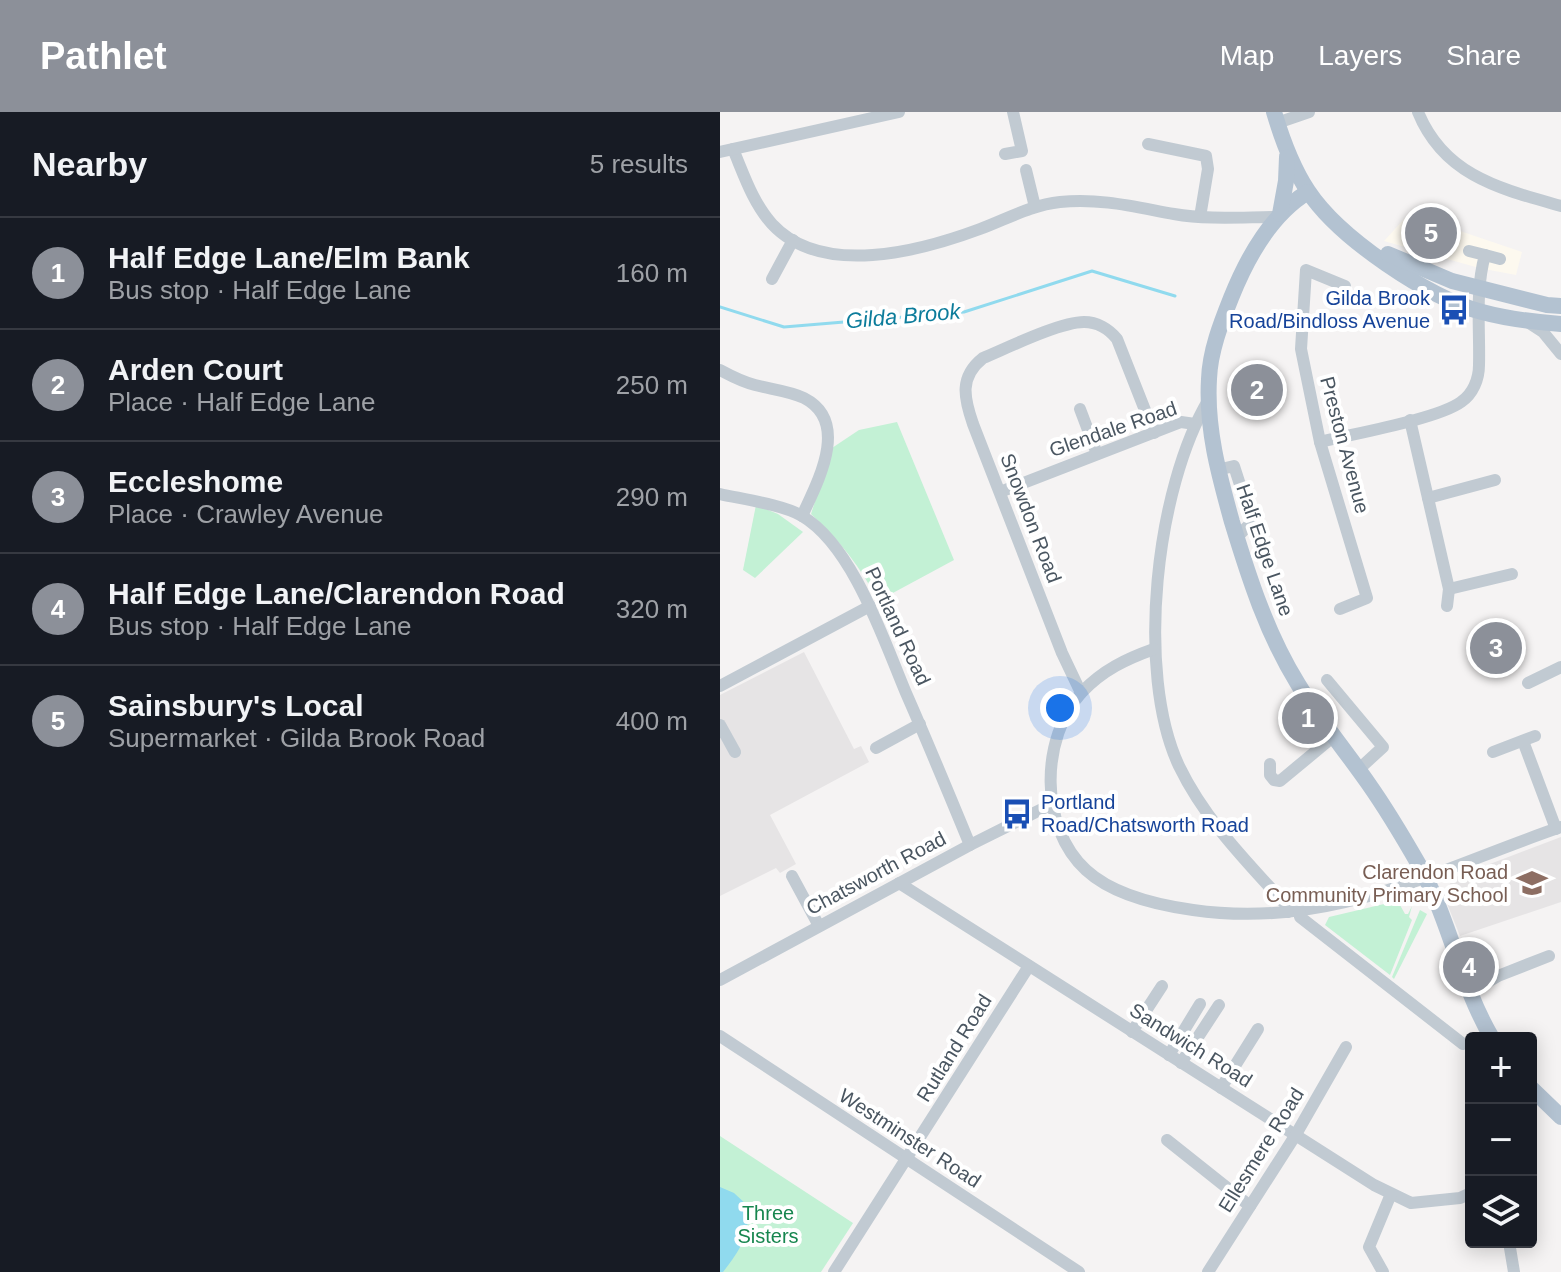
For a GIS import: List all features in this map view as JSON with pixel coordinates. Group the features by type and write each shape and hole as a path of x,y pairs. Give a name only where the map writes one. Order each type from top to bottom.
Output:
{"main road":[{"path":"1275,118 1286,149 1308,192 1340,227 1409,279 1480,312 1561,324"},
{"path":"1279,216 1286,181 1286,149"},
{"name":"Half Edge Lane","path":"1308,192 1279,216 1253,254 1227,306 1213,352 1209,399 1217,470 1248,577 1277,645 1296,681 1399,830 1427,879 1445,918 1470,992 1489,1032"},
{"path":"1364,245 1427,272 1479,288 1561,306"},
{"path":"1537,1094 1561,1117"}],"street":[{"path":"899,112 726,151 754,200 773,225 793,240 831,254 870,255 905,251 955,238 1035,207 1086,199 1200,217 1279,216"},
{"path":"1005,154 1022,151 1013,112"},
{"path":"1275,118 1309,112"},
{"path":"1418,112 1438,145 1473,177 1509,192 1561,206"},
{"path":"1148,144 1206,156 1208,169 1200,217"},
{"path":"1026,170 1035,207"},
{"path":"772,279 793,240"},
{"path":"1469,251 1500,259"},
{"path":"1320,442 1454,407 1472,391 1479,368 1479,288 1485,255"},
{"name":"Preston Avenue","path":"1340,609 1367,598 1320,442 1301,349 1306,270 1345,286"},
{"path":"1561,317 1561,352"},
{"path":"1526,321 1543,332 1561,352"},
{"name":"Snowdon Road","path":"1081,693 1062,653 965,398 968,376 983,358 1073,324 1084,322 1100,326 1113,333 1122,347 1154,433"},
{"path":"720,370 749,384 804,398 820,411 829,436 823,470 802,516"},
{"path":"1209,399 1195,424 1176,483 1157,586 1154,649 1158,696 1164,723 1184,777 1212,822 1287,906 1463,1044"},
{"path":"1080,409 1097,454"},
{"path":"1410,420 1449,589 1447,606"},
{"name":"Glendale Road","path":"1000,492 1181,422 1195,424"},
{"path":"1428,498 1495,480"},
{"name":"Portland Road","path":"720,494 802,516 846,562 870,606 970,845"},
{"path":"1449,589 1512,574"},
{"path":"720,686 870,606"},
{"path":"1154,649 1108,669 1081,693 1067,716 1054,754 1052,804 1061,834 1075,858 1094,877 1121,891 1192,910 1230,913 1293,911 1365,898 1427,879 1559,828 1529,739 1493,752"},
{"path":"1528,683 1559,668"},
{"path":"1327,680 1383,747 1358,770"},
{"path":"876,748 920,724"},
{"path":"720,725 735,752"},
{"path":"1270,764 1270,775 1280,781 1333,737"},
{"name":"Chatsworth Road","path":"720,980 1052,804"},
{"path":"792,876 819,926"},
{"name":"Sandwich Road","path":"899,883 1391,1194 1411,1203 1465,1196"},
{"path":"1470,992 1498,976 1549,956"},
{"name":"Rutland Road","path":"834,1272 1029,966"},
{"path":"1132,1032 1162,986"},
{"path":"1169,1055 1200,1004"},
{"path":"1181,1063 1219,1005"},
{"path":"1221,1088 1258,1029"},
{"name":"Westminster Road","path":"720,1036 1079,1272"},
{"name":"Ellesmere Road","path":"1208,1272 1295,1136 1346,1047"},
{"path":"1167,1140 1250,1206"},
{"path":"1383,1272 1369,1247 1391,1194"},
{"path":"1510,1248 1514,1272"}],"shaded area":[{"path":"1414,208 1463,232 1522,252 1516,275 1479,268 1384,241"},
{"path":"804,652 854,749 861,746 869,762 770,815 796,864 780,873 776,868 720,896 720,695"},
{"path":"1561,837 1561,902 1460,936 1444,896 1453,878"}],"green space":[{"path":"897,422 954,560 878,601 849,554 811,514 832,448 859,430"},
{"path":"756,505 778,514 803,532 755,578 743,570"},
{"path":"1401,900 1409,901 1400,905 1405,914 1412,906 1409,917 1412,920 1390,975 1325,925 1329,917"},
{"path":"1420,910 1427,914 1394,979 1392,977"},
{"name":"Three Sisters","path":"720,1136 853,1223 821,1272 720,1272"}],"water":[{"path":"720,1187 734,1193 749,1207 742,1242 723,1272 720,1272"}],"waterway":[{"name":"Gilda Brook","path":"720,307 784,327 964,312 1092,271 1175,296"}],"place":[{"name":"Sainsbury's Local","path":"1431,233"},
{"name":"Gilda Brook Road/Bindloss Avenue","path":"1454,310"},
{"name":"Arden Court","path":"1257,390"},
{"name":"Eccleshome","path":"1496,648"},
{"name":"Half Edge Lane/Elm Bank","path":"1308,718"},
{"name":"Portland Road/Chatsworth Road","path":"1017,814"},
{"name":"Clarendon Road Community Primary School","path":"1532,883"},
{"name":"Half Edge Lane/Clarendon Road","path":"1469,967"}]}
